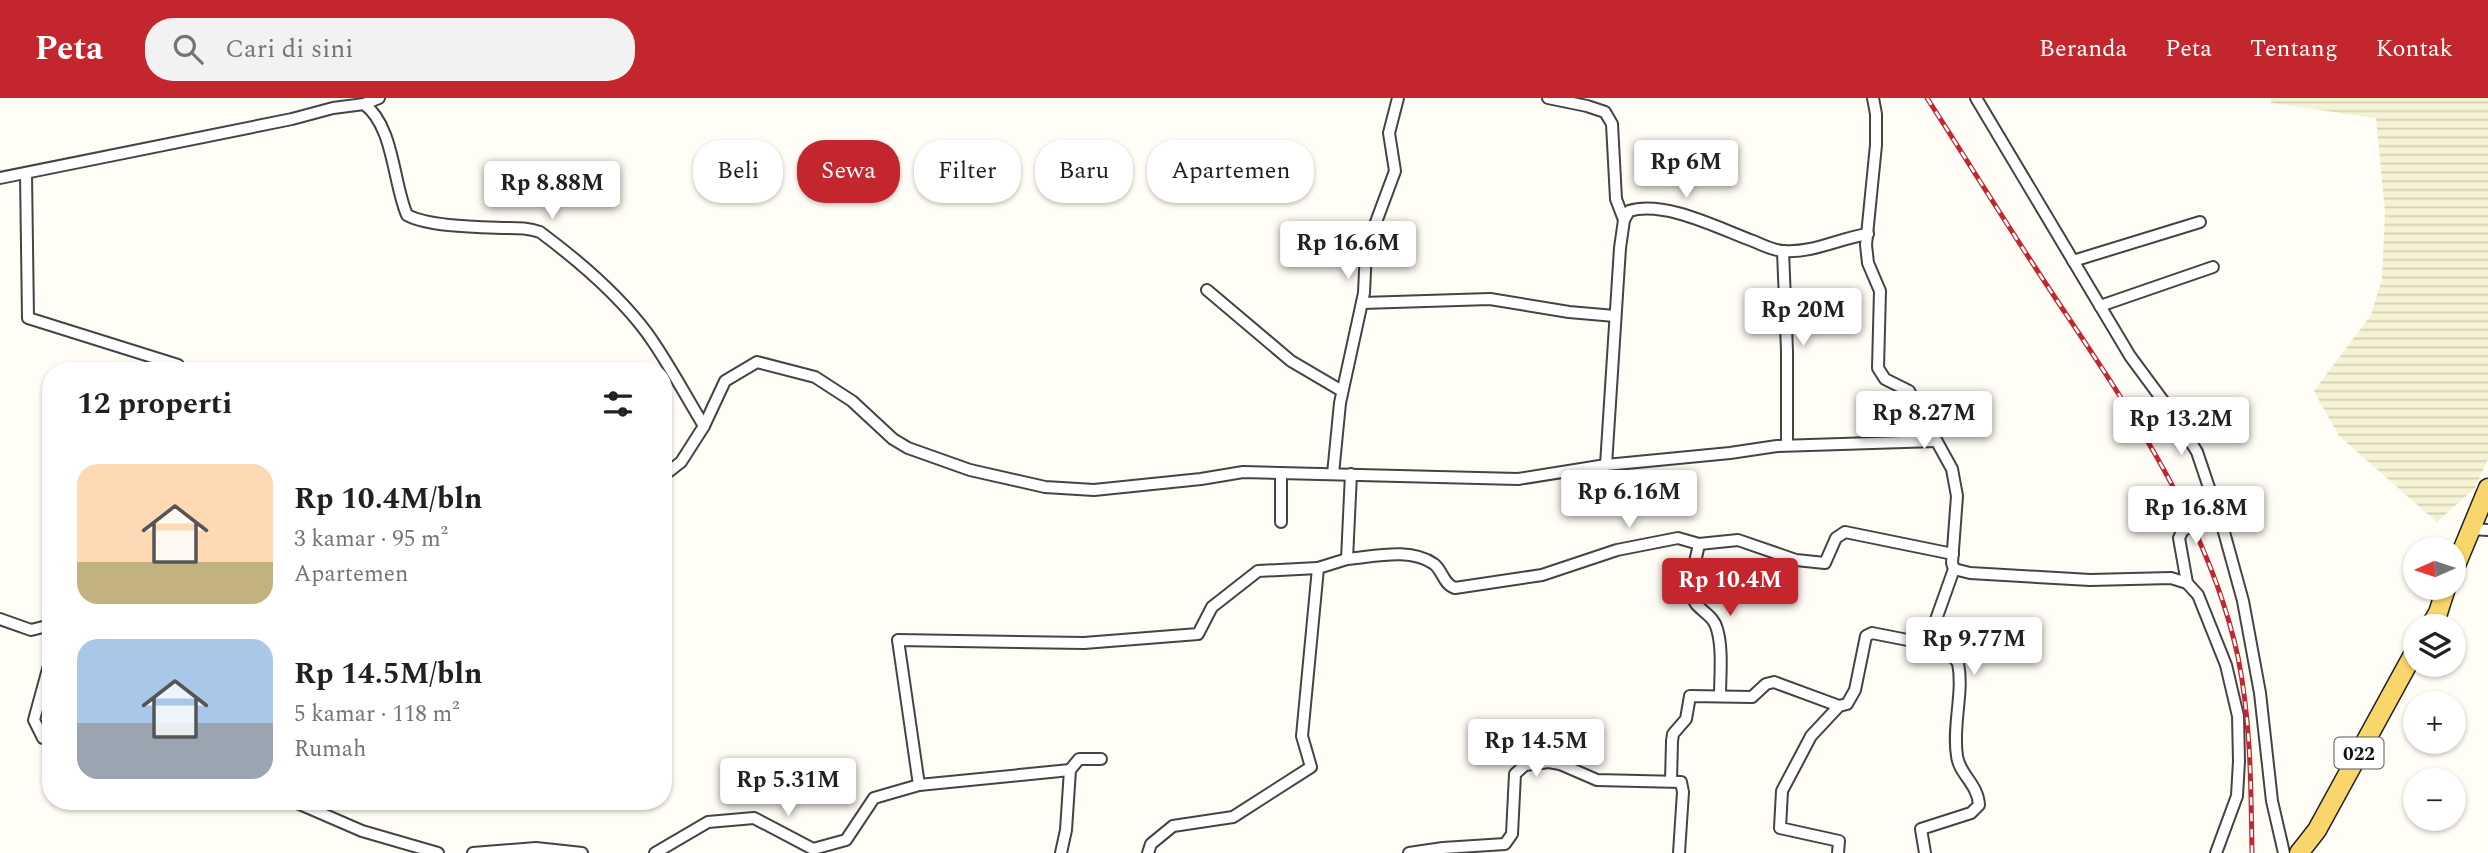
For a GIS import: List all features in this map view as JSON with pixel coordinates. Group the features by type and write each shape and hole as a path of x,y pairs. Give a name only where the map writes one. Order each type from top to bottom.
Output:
{"main road":[{"path":"2466,551 2479,530 2488,488"},
{"name":"022","path":"2300,853 2317,830 2403,673"}],"street":[{"path":"0,178 292,119 333,108 365,104 379,98"},
{"path":"1333,474 1342,391 1362,303 1366,248 1395,171 1389,133 1398,98"},
{"path":"1548,98 1605,112 1612,124 1616,199 1624,220"},
{"path":"1873,98 1876,114 1868,263 1880,291 1878,368 1885,379 1909,391 1946,457 1957,496 1952,554 1954,569 1929,641"},
{"path":"1976,98 2130,356 2178,421 2197,452 2243,601 2260,693 2272,802 2284,853"},
{"path":"365,104 379,122 407,215 426,221 530,228 540,232 585,268 624,305 648,334 665,362"},
{"path":"26,173 28,318 168,362"},
{"path":"1606,466 1615,316 1624,220 1629,211 1668,211 1783,251 1823,247 1844,237 1868,234"},
{"path":"2073,261 2200,222"},
{"path":"1783,251 1787,338 1787,445"},
{"path":"2100,306 2213,267"},
{"path":"1207,290 1291,362 1342,391"},
{"path":"1362,303 1490,299 1569,312 1615,316"},
{"path":"672,469 681,462 704,426 725,381 757,362 815,377 852,401 894,439 908,448 970,470 1045,488 1094,491 1243,472 1518,479 1787,445 1936,441"},
{"path":"672,373 704,426"},
{"path":"1281,473 1281,522"},
{"path":"1347,559 1351,474"},
{"path":"2187,583 2179,538 2183,530 2218,516"},
{"path":"919,785 898,640 1084,643 1198,634 1212,607 1258,571 1318,568 1347,559 1395,555 1420,558 1435,565 1447,584 1455,588 1542,575 1617,550 1678,538 1699,544 1738,540 1787,558 1822,564 1827,561 1839,534 1849,532 1952,554"},
{"path":"1699,544 1692,595 1694,601 1712,619 1718,631 1720,696"},
{"path":"1148,853 1152,844 1173,826 1233,817 1311,767 1303,736 1318,568"},
{"path":"1954,569 1970,573 2090,580 2171,578 2187,583 2198,595 2226,665 2238,716 2237,796 2216,853"},
{"path":"0,619 31,630 42,627"},
{"path":"1671,780 1673,734 1686,719 1688,697 1752,697 1766,684 1774,682 1839,706 1847,705 1855,690 1868,634 1923,643 1929,641 1950,653 1959,667 1956,752 1960,767 1974,786 1979,805 1971,813 1921,830 1909,831"},
{"path":"42,691 34,720 42,736"},
{"path":"1838,853 1839,841 1780,828 1782,791 1811,736 1839,706"},
{"path":"1061,853 1066,830 1070,770 1079,759 1101,759"},
{"path":"1409,853 1473,850 1505,844 1510,840 1515,774 1525,765 1538,762 1560,764 1597,780 1681,782 1683,786 1679,853"},
{"path":"655,853 708,822 754,818 813,849 845,840 874,798 919,785 1070,770"},
{"path":"313,810 362,831 439,853"},
{"path":"1921,830 1925,853"},
{"path":"473,853 536,848 582,853"}],"shaded area":[{"path":"2271,98 2488,98 2488,459 2475,488 2437,522 2339,436 2314,391 2371,315 2382,279 2385,211 2376,118 2271,103"}],"railway":[{"path":"1927,98 2112,383 2164,470 2208,561 2225,608 2238,657 2246,706 2252,853"}]}
